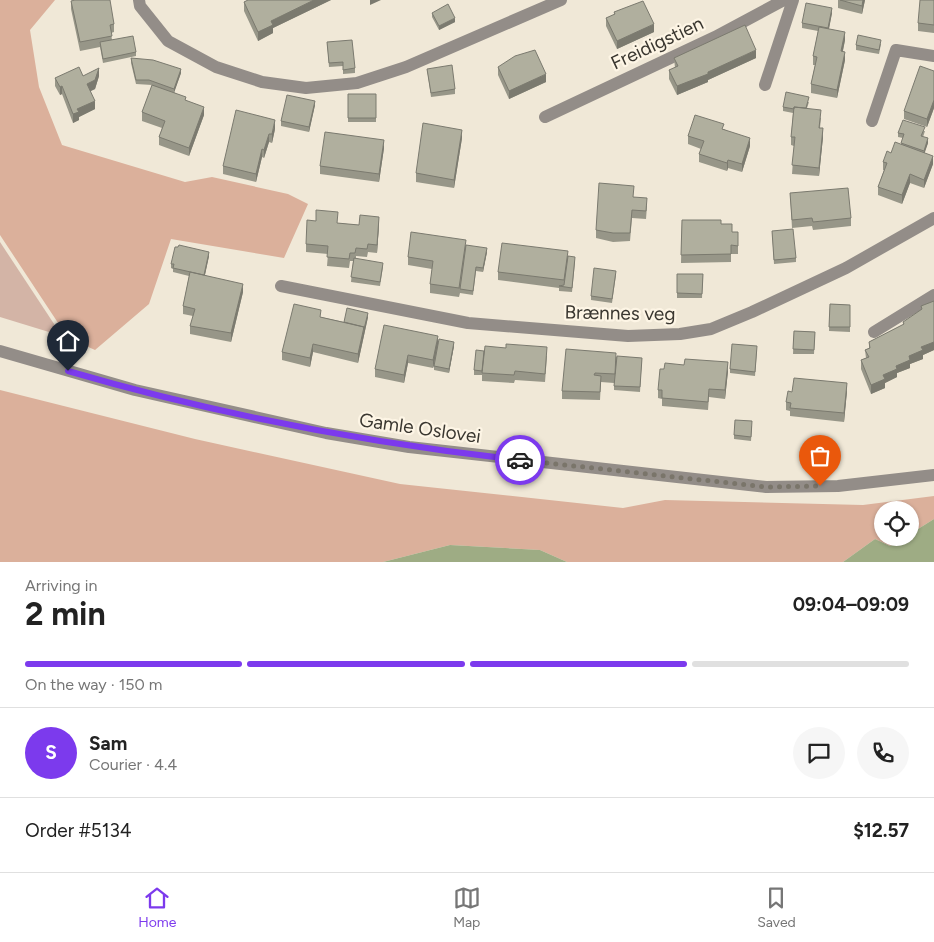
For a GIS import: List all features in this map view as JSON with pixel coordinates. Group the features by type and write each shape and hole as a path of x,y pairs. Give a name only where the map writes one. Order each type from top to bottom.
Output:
{"street":[{"path":"138,0 140,6 168,41 216,67 262,82 306,88 357,83 406,67 561,0"},
{"name":"Freidigstien","path":"545,117 715,37 784,0"},
{"path":"764,86 792,0"},
{"path":"872,121 896,50 934,56"},
{"name":"Brænnes veg","path":"281,286 468,323 628,336 680,334 711,329 761,308 846,268 934,218"},
{"path":"874,332 934,295"},
{"name":"Gamle Oslovei","path":"0,351 135,390 326,432 408,447 766,487 838,486 934,476"}],"shaded area":[{"path":"0,0 55,0 30,30 39,87 62,145 185,182 212,177 288,194 308,204 284,258 171,239 149,304 95,350 68,338 0,235"},
{"path":"0,242 62,336 0,317"},
{"path":"0,390 195,439 400,484 623,508 665,500 863,505 874,504 874,540 843,562 567,562 540,550 450,545 383,562 0,562"},
{"path":"934,496 934,519 919,528 919,501 895,501"},
{"path":"934,519 934,562 843,562 874,540 874,546 919,546 919,528"},
{"path":"450,545 540,550 567,562 383,562"}],"building":[{"path":"110,0 114,24 110,25 112,36 80,42 71,1"},
{"path":"248,0 314,0 271,21 273,25 258,32 244,2"},
{"path":"840,0 863,0 862,6"},
{"path":"920,0 934,0 934,25 918,23"},
{"path":"643,1 654,24 617,41 606,18 615,14 614,12"},
{"path":"806,3 832,8 828,28 802,23"},
{"path":"448,4 455,18 439,26 432,13"},
{"path":"745,25 756,50 708,72 708,74 677,86 669,70 678,66 674,58"},
{"path":"819,27 845,32 841,51 845,52 837,90 811,84 817,57 813,56"},
{"path":"858,35 881,40 879,50 856,45"},
{"path":"133,36 136,52 103,59 100,42"},
{"path":"352,40 355,68 343,70 343,62 329,63 327,42"},
{"path":"535,50 546,74 509,91 498,67 515,56"},
{"path":"131,58 153,60 181,69 174,89 149,80 136,80"},
{"path":"452,65 455,89 431,93 427,69"},
{"path":"920,66 934,71 934,100 927,119 904,111"},
{"path":"79,67 83,76 99,68 95,80 87,84 95,101 77,109 79,112 73,114 62,86 60,87 55,78"},
{"path":"152,85 186,97 185,100 204,107 189,148 159,137 165,121 142,112"},
{"path":"786,92 809,97 806,108 794,107 794,109 783,107"},
{"path":"348,94 376,94 376,118 348,118"},
{"path":"287,95 315,101 309,127 281,121"},
{"path":"794,107 821,110 819,128 823,128 819,168 792,165 795,137 791,137"},
{"path":"236,110 275,120 272,134 269,134 264,150 262,149 256,174 223,166"},
{"path":"695,115 724,124 722,129 750,138 742,164 728,160 727,163 699,154 704,141 688,136"},
{"path":"903,120 925,127 921,136 928,138 924,151 901,143 904,134 898,133"},
{"path":"423,123 462,130 454,180 416,173"},
{"path":"325,132 384,140 379,174 320,166"},
{"path":"895,142 933,156 924,180 910,174 902,195 878,187 887,163 883,162 887,151 891,153"},
{"path":"599,183 634,186 633,197 647,198 646,211 632,210 630,233 596,230"},
{"path":"848,188 851,218 813,222 812,218 792,220 790,193"},
{"path":"316,210 338,212 337,223 359,225 360,215 379,217 377,245 368,244 367,249 356,248 355,253 350,253 349,259 327,257 328,246 306,244 307,220 316,221"},
{"path":"682,220 721,220 721,224 732,224 732,232 738,232 738,246 731,245 731,254 681,255"},
{"path":"793,229 796,258 774,260 772,231"},
{"path":"411,232 466,240 459,288 430,284 433,261 408,257"},
{"path":"502,243 568,251 564,280 498,272"},
{"path":"179,245 209,252 204,275 173,268 174,264 171,264 175,247"},
{"path":"466,245 487,248 483,268 476,267 473,291 460,289"},
{"path":"568,256 575,257 572,288 559,286 564,285"},
{"path":"354,258 383,263 380,282 351,277"},
{"path":"594,268 616,271 612,299 591,296"},
{"path":"190,272 243,284 231,333 190,326 195,309 183,306"},
{"path":"677,274 703,274 702,294 677,293"},
{"path":"934,301 934,342 921,347 923,350 909,356 910,360 896,366 897,369 883,375 885,379 871,385 861,360 869,357 865,350 870,348 869,342 904,324 903,322 922,309 921,306"},
{"path":"294,304 321,310 320,317 364,327 358,354 313,344 310,358 282,352"},
{"path":"830,304 850,305 850,327 829,327"},
{"path":"347,308 368,313 364,329 364,327 344,322"},
{"path":"384,325 438,336 433,360 408,355 404,375 375,369"},
{"path":"794,331 815,332 814,350 793,349"},
{"path":"439,339 454,342 449,369 434,366"},
{"path":"506,344 547,347 545,374 515,371 514,375 482,373 485,346 506,348"},
{"path":"732,344 757,346 755,372 730,369"},
{"path":"566,349 616,353 615,374 595,373 594,375 601,376 600,392 562,391"},
{"path":"476,350 484,351 482,371 474,370"},
{"path":"617,356 642,358 640,387 614,386"},
{"path":"685,359 728,362 725,390 709,389 708,402 662,398 662,390 658,390 660,369 664,369 665,363 684,365"},
{"path":"794,378 847,383 844,413 790,408 791,403 786,402 788,391 792,392"},
{"path":"735,420 752,421 751,437 734,435"}],"way so far":[{"path":"520,460 766,487 820,486"}],"route":[{"path":"68,371 135,390 326,432 408,447 520,460"}]}
